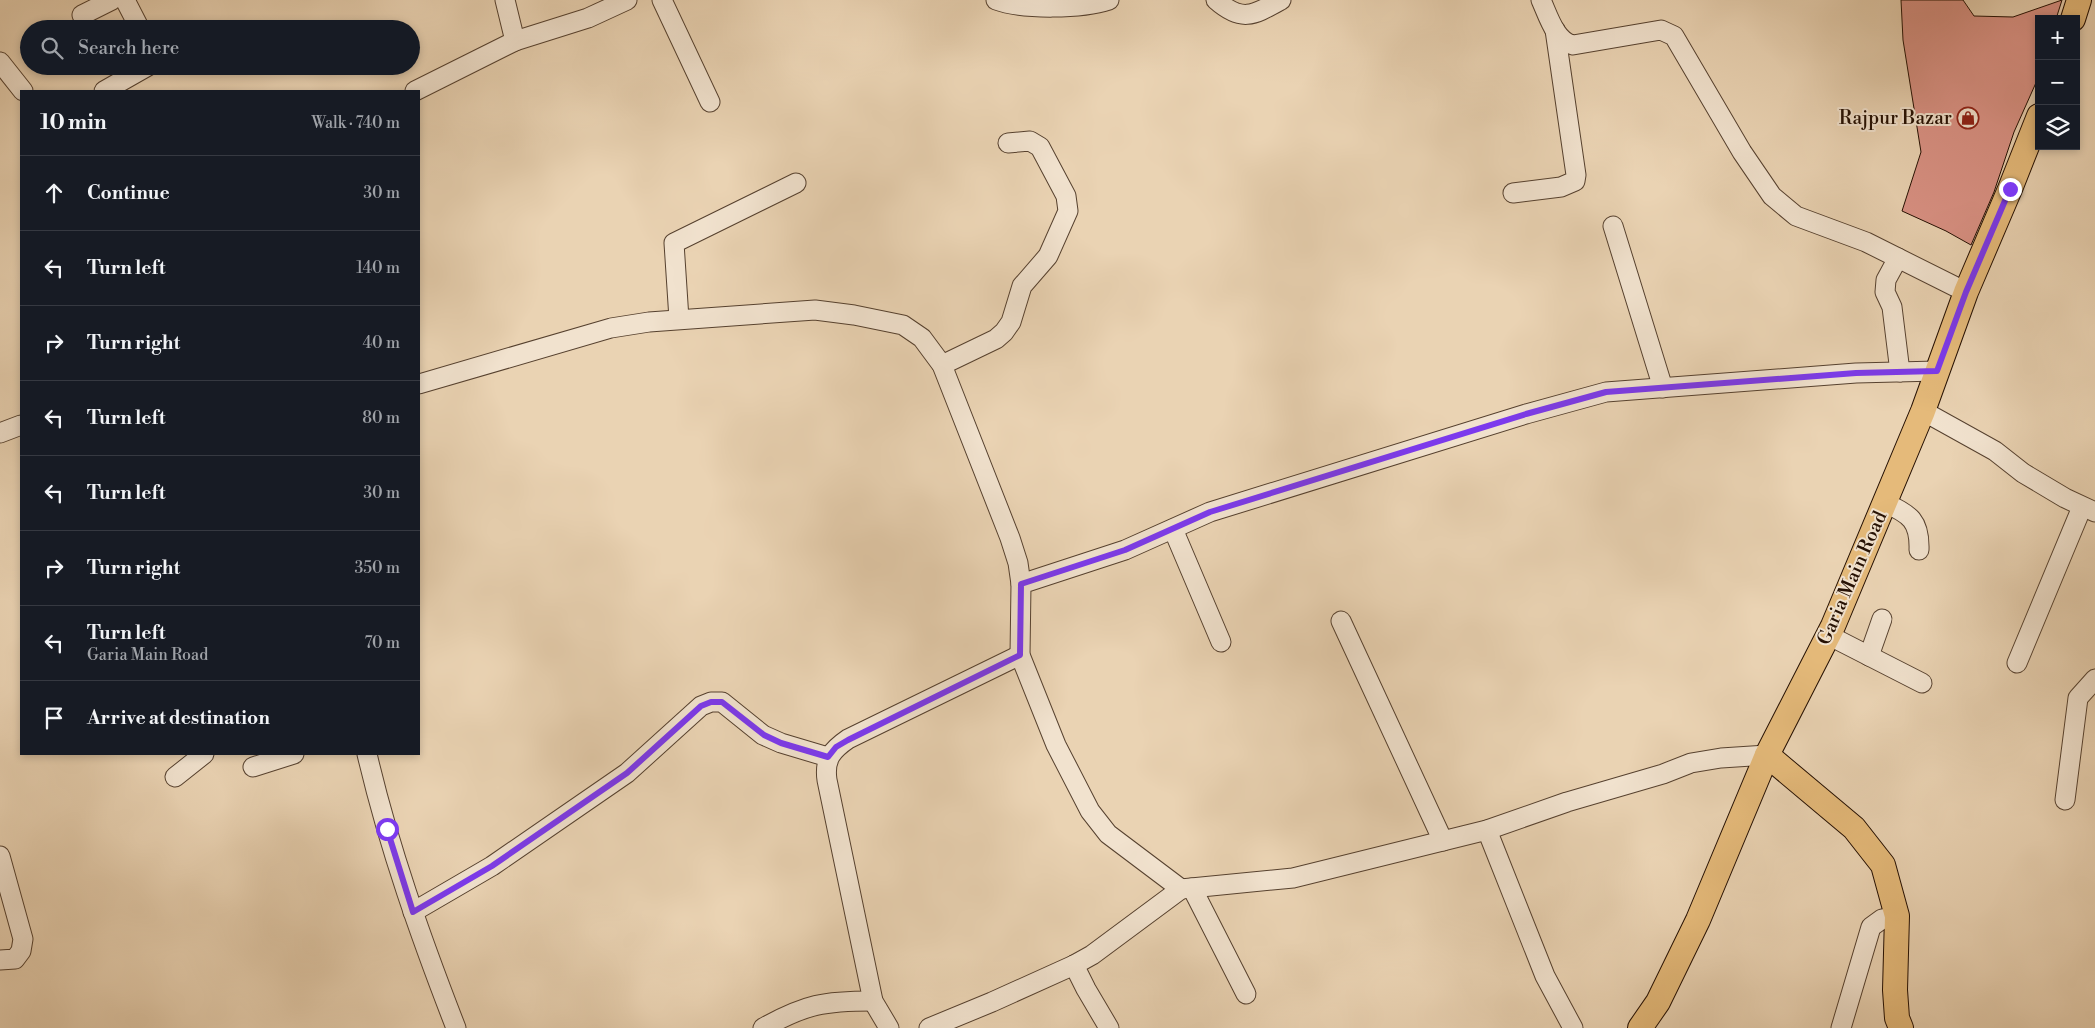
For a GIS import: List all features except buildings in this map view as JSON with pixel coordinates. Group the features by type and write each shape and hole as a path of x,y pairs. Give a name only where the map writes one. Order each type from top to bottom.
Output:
{"main road":[{"path":"2074,15 2079,0"},
{"name":"Garia Main Road","path":"1640,1028 1658,1002 1698,920 1767,755 1828,635 1923,411 1966,292 2035,126"},
{"path":"1767,755 1854,828 1883,865 1897,916 1895,990 1897,1018 1901,1028"}],"street":[{"path":"82,15 112,0"},
{"path":"125,0 135,20"},
{"path":"505,0 515,41"},
{"path":"416,90 515,41 588,18 626,0"},
{"path":"662,0 710,102"},
{"path":"996,0 1044,7 1092,6 1109,0"},
{"path":"1216,0 1228,11 1244,15 1259,13 1281,0"},
{"path":"1541,0 1555,30 1566,44 1573,45 1661,30 1674,36 1742,152 1772,196 1796,216 1866,242 1966,292"},
{"path":"1513,193 1561,187 1575,180 1576,175 1555,30"},
{"path":"0,62 22,90"},
{"path":"106,90 132,75"},
{"path":"942,365 996,339 1004,332 1011,322 1022,286 1048,256 1068,211 1066,196 1040,146 1030,141 1008,143"},
{"path":"679,319 674,243 796,184"},
{"path":"1613,226 1663,388"},
{"path":"1898,258 1886,280 1885,292 1892,307 1900,372"},
{"path":"420,384 611,328 679,319 815,310 854,315 902,325 922,338 942,365 1018,562 1021,584 1020,655 1056,745 1090,811 1108,834 1186,889 1246,994"},
{"path":"1021,584 1125,550 1210,512 1558,404 1606,392 1828,375 1937,371"},
{"path":"1923,411 1995,451 2023,473 2089,509 2018,663"},
{"path":"0,434 20,425"},
{"path":"1885,503 1904,512 1916,523 1920,535 1919,550"},
{"path":"1173,529 1221,642"},
{"path":"1869,656 1882,618"},
{"path":"1340,621 1443,841"},
{"path":"1828,635 1922,684"},
{"path":"889,1028 872,1000 827,780 828,757 836,747 848,740 1020,655"},
{"path":"2065,800 2078,698 2095,679"},
{"path":"413,912 492,866 627,773 701,706 711,702 722,702 764,735 781,743 828,757"},
{"path":"175,776 203,755"},
{"path":"253,767 291,755"},
{"path":"367,755 378,801 413,912 456,1028"},
{"path":"929,1028 1092,955 1186,889 1294,878 1487,830 1567,802 1663,774 1691,763 1721,758 1767,755"},
{"path":"1487,830 1545,976 1572,1028"},
{"path":"0,856 23,939 21,951 15,959 0,960"},
{"path":"1841,1028 1871,927 1882,919 1897,916"},
{"path":"1074,964 1109,1028"},
{"path":"763,1028 787,1015 810,1006 834,1001 872,1000"}],"place":[{"name":"Rajpur Bazar","path":"1968,118"}],"route":[{"path":"387,829 413,912 492,866 627,773 701,706 711,702 722,702 764,735 781,743 828,757 836,747 848,740 1020,655 1021,584 1125,550 1210,512 1565,402 1606,392 1856,373 1937,371 1966,292 2010,189"}]}
